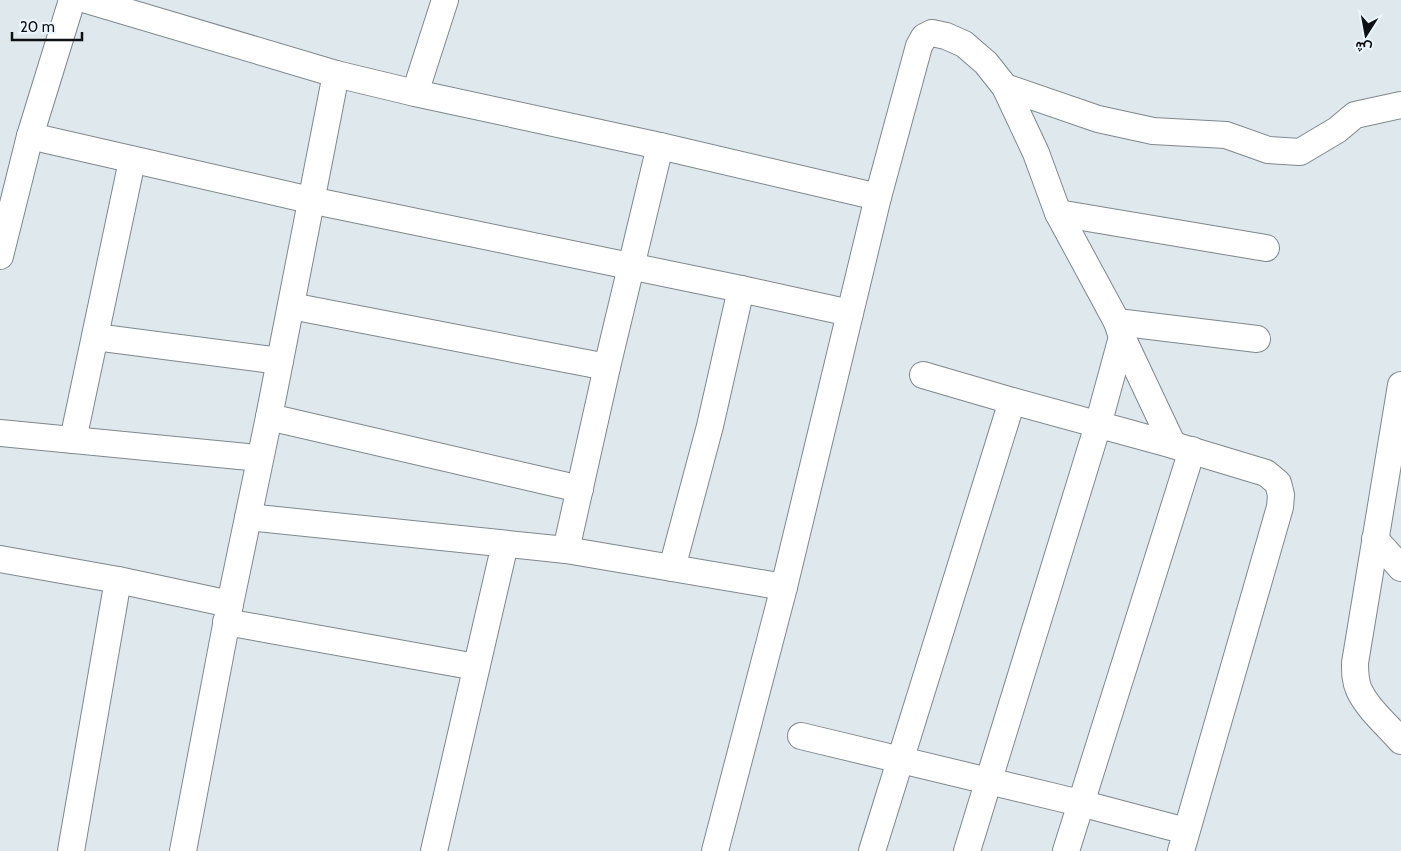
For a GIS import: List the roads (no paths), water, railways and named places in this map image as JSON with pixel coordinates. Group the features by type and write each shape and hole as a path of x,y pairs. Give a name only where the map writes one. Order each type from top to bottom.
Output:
{"street":[{"path":"0,256 30,136 72,0"},
{"path":"87,0 336,74 878,197"},
{"path":"416,93 445,0"},
{"path":"715,851 784,587 878,197 919,46 924,37 932,33 946,36 964,44 986,63 1005,87 1036,153 1058,213 1182,448 1066,851"},
{"path":"183,851 228,614 269,417 336,74"},
{"path":"1005,87 1098,118 1153,131 1226,135 1268,150 1300,152 1337,130 1355,115 1401,105"},
{"path":"30,136 132,161 310,200 741,288 850,313"},
{"path":"566,550 607,367 660,146"},
{"path":"73,440 132,161"},
{"path":"1058,213 1266,248"},
{"path":"672,568 710,426 741,288"},
{"path":"291,306 607,367"},
{"path":"1119,329 1256,339"},
{"path":"967,851 1098,425 1119,329"},
{"path":"95,337 280,361"},
{"path":"801,736 1080,803 1184,841 1280,508 1282,495 1278,483 1266,473 923,375"},
{"path":"1401,385 1355,663 1355,676 1358,688 1365,700 1401,740"},
{"path":"872,851 1012,401"},
{"path":"269,417 580,489"},
{"path":"0,433 259,458"},
{"path":"248,517 566,550 784,587"},
{"path":"1375,539 1401,568"},
{"path":"434,851 505,544"},
{"path":"0,559 118,580 228,614 476,667"},
{"path":"70,851 118,580"}]}
